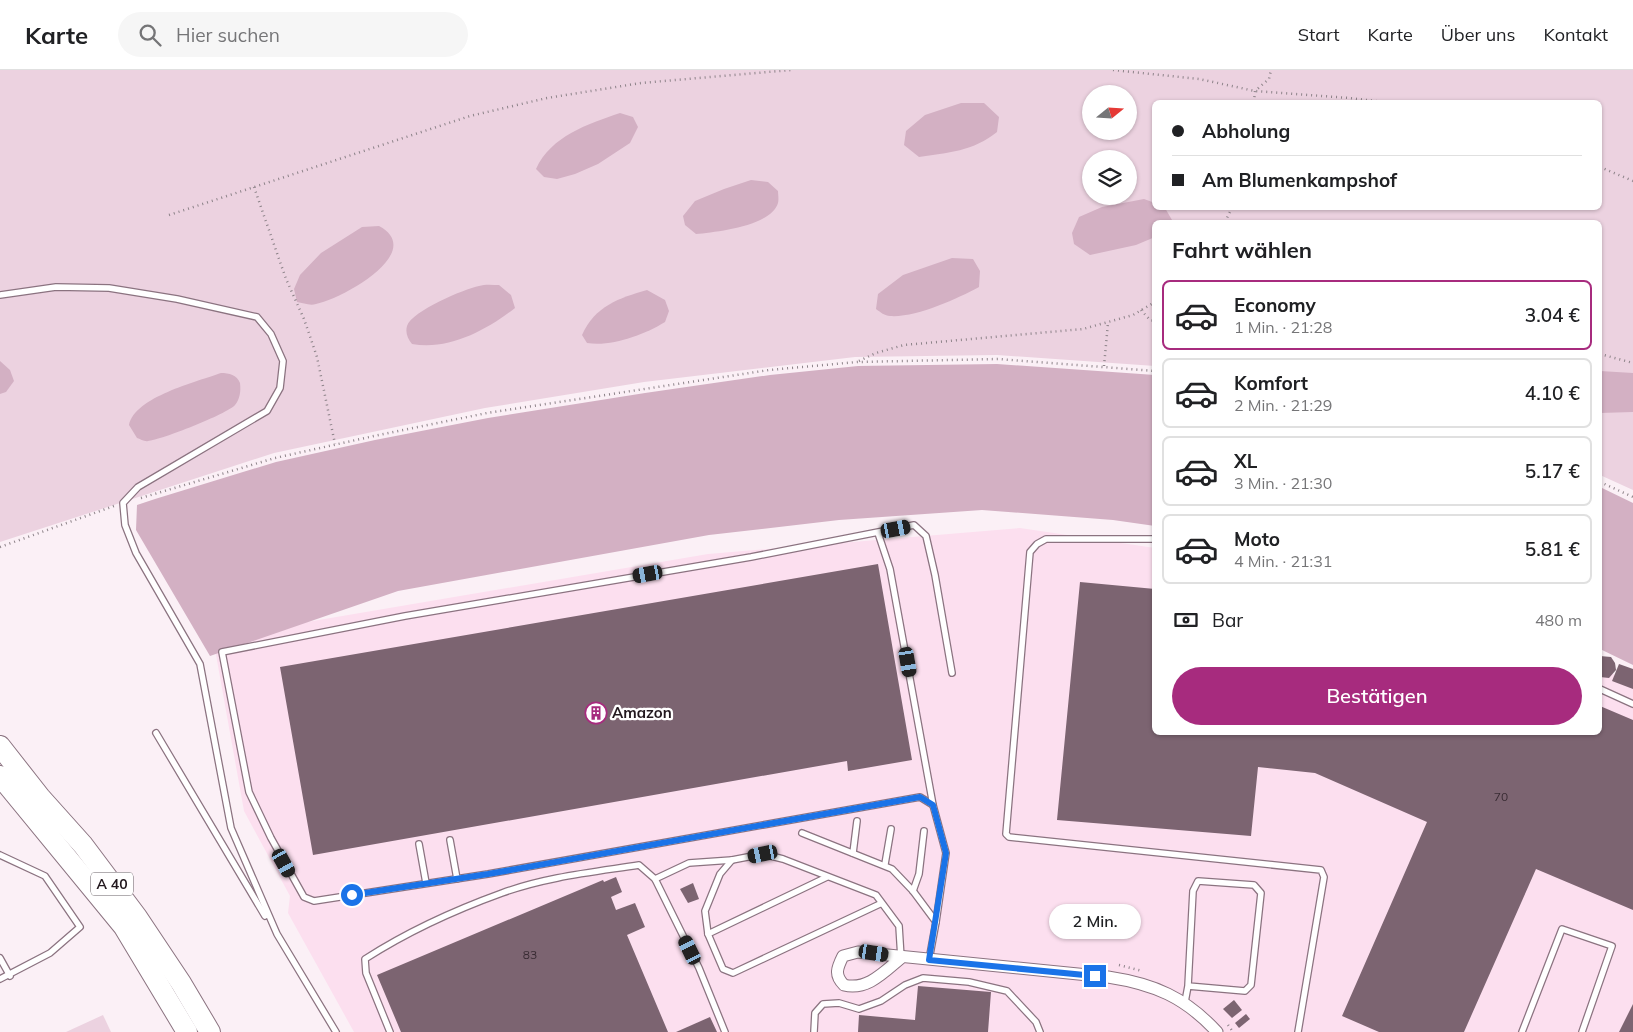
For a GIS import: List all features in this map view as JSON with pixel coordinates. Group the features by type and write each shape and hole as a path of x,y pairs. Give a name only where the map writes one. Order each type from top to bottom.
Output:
{"highway":[{"name":"A 40","path":"0,746 40,797 83,845 137,917 181,983 210,1032"},
{"name":"A 40","path":"0,776 124,927 187,1032"}],"street":[{"path":"901,958 879,976 862,986 844,985 838,978 837,968 843,956 858,952 901,958 1118,978 1164,991 1185,1002 1217,1032"}],"lane":[{"path":"0,296 56,287 109,288 176,299 256,316 272,334 283,361 280,388 267,411 138,487 123,503 125,525 136,553 200,664 231,828 277,934"},
{"path":"933,805 920,797 457,879 314,901 304,897 271,838 249,792 222,652 405,616 878,533 914,525 926,536 935,574 952,673"},
{"path":"878,533 890,569 933,805 946,853 929,960"},
{"path":"1152,539 1046,539 1037,544 1030,552 1006,834 1009,837 1321,870 1324,877 1298,1032"},
{"path":"1602,690 1633,704"},
{"path":"156,734 336,1032"},
{"path":"853,853 857,821"},
{"path":"884,864 891,829"},
{"path":"914,891 924,831"},
{"path":"802,833 884,864 892,869 914,891 936,922"},
{"path":"450,840 457,879"},
{"path":"419,844 426,883"},
{"path":"656,879 689,863 732,860 763,854 783,859 876,895 899,926 901,958"},
{"path":"0,855 44,876 80,927 50,953 10,976 0,979"},
{"path":"732,860 720,874 705,911 708,934 723,969 733,973 882,903"},
{"path":"390,1032 366,973 365,959 391,942 502,893 524,886 639,865 656,879 699,968 725,1032"},
{"path":"708,934 826,877"},
{"path":"1185,1002 1188,986 1193,891 1198,881 1254,885 1261,893 1251,985 1245,991 1188,986"},
{"path":"1522,1032 1562,929 1612,946 1582,1032"},
{"path":"0,958 10,976"},
{"path":"814,1032 815,1013 824,1004 839,1003 859,1009 881,1001 906,984 923,978 969,982 1007,991 1036,1022 1040,1032"}],"path":[{"path":"169,215 470,116 547,98 641,83 791,70"},
{"path":"1113,70 1199,78 1255,91 1366,100"},
{"path":"1254,100 1255,91 1270,79 1271,70"},
{"path":"1602,169 1633,181"},
{"path":"254,187 286,279 304,319 317,357 335,444"},
{"path":"858,362 876,353 904,345 1062,332 1108,323 1152,304"},
{"path":"1141,310 1152,320"},
{"path":"1104,366 1108,323"},
{"path":"1602,355 1633,363"},
{"path":"0,547 123,503 275,458 487,413 617,392 769,370 858,362 998,359 1152,371"},
{"path":"1602,483 1633,497"}],"shaded area":[{"path":"0,70 1633,70 1633,490 1602,476 1602,220 1152,220 1152,366 997,355 855,357 644,382 485,408 274,453 0,542"},
{"path":"961,103 984,103 999,117 997,132 970,147 929,156 919,157 904,145 906,131 925,115"},
{"path":"620,113 633,117 638,127 630,143 598,164 557,179 544,177 536,169 551,148 561,140 583,127"},
{"path":"751,180 768,182 778,191 778,203 773,211 765,217 755,222 717,232 696,234 685,225 683,216 695,201"},
{"path":"1144,199 1152,202 1152,210 1166,210 1172,220 1152,220 1152,238 1136,245 1090,255 1074,244 1072,233 1079,217 1102,207 1137,205 1137,200"},
{"path":"379,226 391,237 393,248 387,261 375,273 360,284 328,300 311,305 297,302 294,289 300,275 321,253 362,227"},
{"path":"952,258 973,259 980,271 979,287 948,302 911,314 888,316 876,309 878,294 903,275"},
{"path":"484,285 499,285 511,295 515,308 492,324 466,337 439,344 412,344 409,340 407,326 418,314 451,296 472,288"},
{"path":"647,290 665,300 669,311 665,322 617,342 587,343 582,335 587,325 601,310 627,296"},
{"path":"0,361 10,370 14,381 6,392 0,394"},
{"path":"997,364 1152,375 1152,526 1113,520 982,510 839,520 709,535 398,591 210,656 136,530 137,505 276,462 488,418 770,375 858,366"},
{"path":"1602,371 1633,373 1633,412 1602,413"},
{"path":"221,373 232,375 240,383 240,395 235,405 207,420 155,440 144,441 137,438 129,425 134,415 142,406 182,386"},
{"path":"1602,488 1633,503 1633,665 1602,650"},
{"path":"1020,528 1152,548 1152,735 1602,735 1602,670 1633,682 1633,1032 354,1032 288,913 290,896 244,811 213,638 708,554"},
{"path":"103,1015 111,1032 66,1032"}],"building":[{"name":"Amazon","path":"878,564 912,760 848,771 847,761 313,855 280,667"},
{"path":"1080,582 1152,589 1152,735 1602,735 1602,707 1633,720 1633,910 1536,869 1464,1032 1379,1032 1342,1016 1427,822 1315,773 1258,767 1251,836 1057,820"},
{"path":"1602,656 1611,657 1615,663 1616,670 1609,678 1602,677"},
{"path":"1619,664 1633,669 1633,689 1612,681"},
{"path":"616,877 622,892 611,897 616,910 635,903 645,927 627,935 668,1032 401,1032 377,975 603,880 604,882"},
{"path":"693,883 699,899 688,903 680,889"},
{"path":"918,986 991,992 988,1032 858,1032 859,1015 915,1020"},
{"path":"1234,1000 1242,1010 1232,1018 1223,1009"},
{"path":"1633,1004 1633,1032 1619,1032"},
{"path":"1246,1014 1250,1019 1239,1028 1235,1023"},
{"path":"710,1017 717,1032 676,1032"}],"place":[{"name":"Amazon","path":"596,713"}],"route":[{"path":"352,895 488,874 920,797 933,805 946,853 929,960 1095,976"}]}
